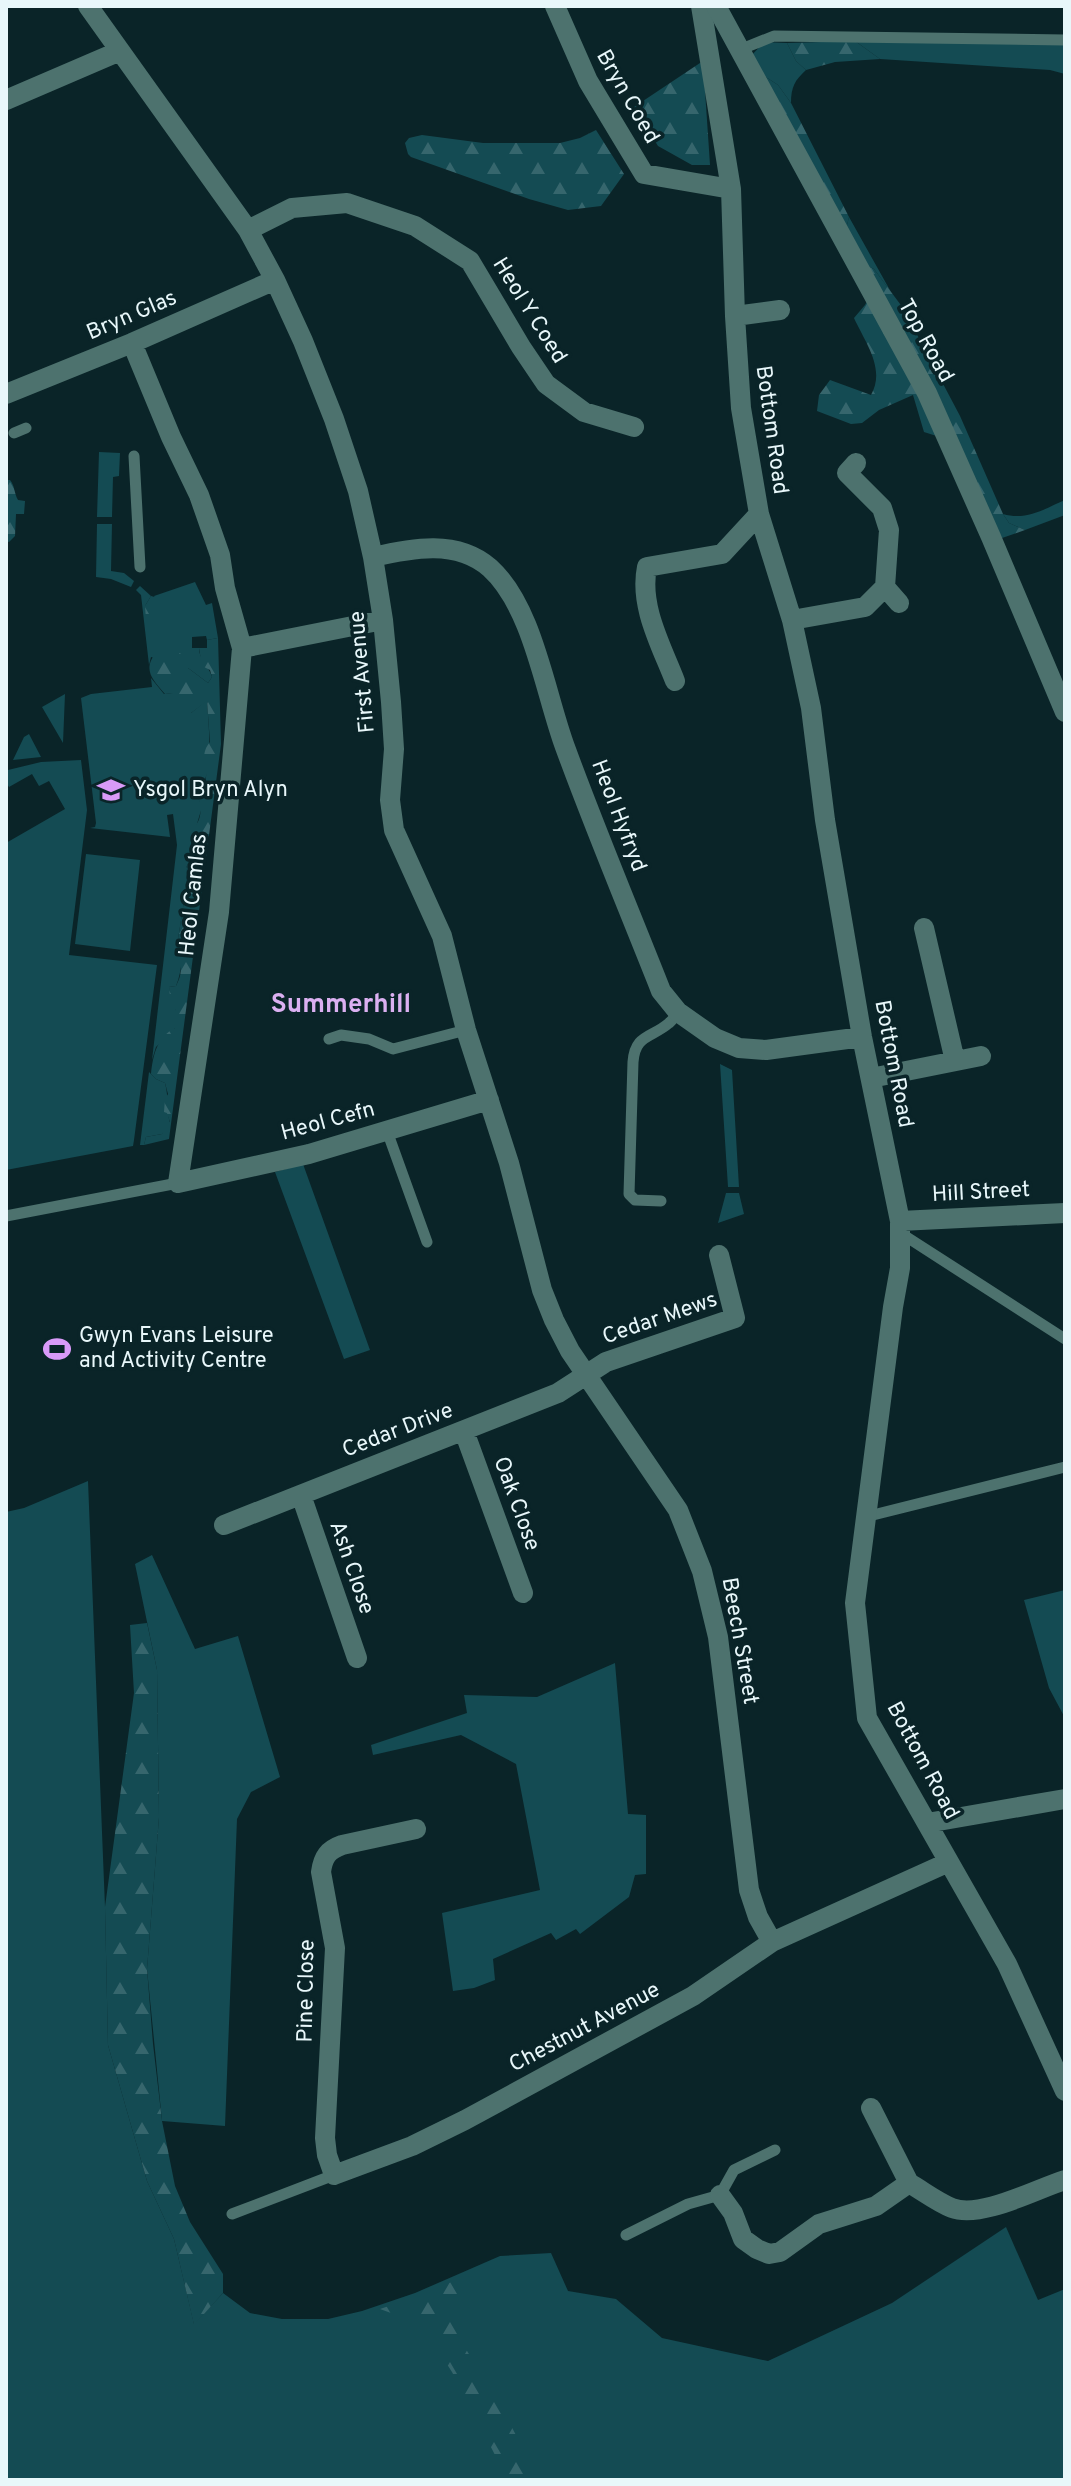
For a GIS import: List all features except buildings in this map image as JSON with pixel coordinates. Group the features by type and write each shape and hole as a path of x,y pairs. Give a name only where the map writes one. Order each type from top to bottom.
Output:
{"street":[{"name":"First Avenue","path":"88,6 248,230 303,341 334,419 358,491 383,620 394,749 390,800 394,830 442,936 466,1030 509,1163 542,1290 554,1320 586,1374"},
{"name":"Bryn Coed","path":"555,6 588,81 644,174 731,189"},
{"name":"Bottom Road","path":"701,6 731,189 739,397 759,514 792,620 811,708 825,820 862,1037 901,1227 900,1268 855,1603 867,1718 1007,1964 1065,2091"},
{"name":"Top Road","path":"716,6 927,393 1065,712"},
{"path":"6,100 120,51"},
{"name":"Heol Y Coed","path":"248,230 292,208 347,203 415,226 470,261 546,384 584,412 634,427"},
{"name":"Bryn Glas","path":"6,394 275,280"},
{"path":"735,316 780,310"},
{"name":"Heol Camlas","path":"132,343 199,495 220,555 225,588 242,648 219,912 178,1183"},
{"path":"792,620 865,607 885,587 889,530 882,508 847,472"},
{"path":"675,681 646,605 644,583 647,567 722,554 759,514"},
{"name":"Heol Hyfryd","path":"373,557 421,548 444,548 467,553 490,568 508,589 524,618 564,744 661,991 678,1012 715,1038 739,1048 766,1050 862,1037"},
{"path":"885,587 899,603"},
{"path":"242,648 383,620"},
{"path":"924,928 955,1061"},
{"path":"871,1078 981,1056"},
{"name":"Heol Cefn","path":"178,1183 309,1154 489,1100"},
{"name":"Hill Street","path":"901,1227 1065,1213"},
{"name":"Cedar Mews","path":"586,1374 606,1362 735,1318 719,1255"},
{"name":"Cedar Drive","path":"224,1525 558,1393 586,1374"},
{"name":"Beech Street","path":"586,1374 678,1510 702,1571 718,1637 749,1890 758,1917 772,1942"},
{"name":"Oak Close","path":"464,1431 523,1593"},
{"name":"Ash Close","path":"301,1495 357,1658"},
{"path":"927,1823 1065,1799"},
{"name":"Pine Close","path":"334,2175 325,2138 335,1948 321,1872 322,1861 332,1849 342,1845 416,1829"},
{"name":"Chestnut Avenue","path":"334,2175 412,2146 465,2120 693,1996 772,1942 949,1862"},
{"path":"871,2108 905,2177 954,2209 973,2211 999,2205 1065,2180"},
{"path":"720,2195 733,2213 743,2239 769,2254 780,2252 819,2224 876,2206 905,2177"}],"lane":[{"path":"739,50 774,36 788,35 1065,40"},
{"path":"14,433 26,428"},
{"path":"134,456 140,567"},
{"path":"661,1201 635,1200 629,1194 633,1062 637,1045 669,1024 678,1012"},
{"path":"329,1039 341,1035 369,1039 393,1049 466,1030"},
{"path":"387,1131 427,1242"},
{"path":"6,1216 178,1183"},
{"path":"901,1227 1065,1339"},
{"path":"865,1517 1065,1467"},
{"path":"626,2235 688,2204 720,2195 734,2170 775,2150"},
{"name":"Chestnut Avenue","path":"232,2214 334,2175"}],"green space":[{"path":"855,41 1065,45 1065,74 1050,70 880,59"},
{"path":"855,41 880,59 835,62 806,70 796,61 787,43"},
{"path":"764,42 787,43 796,61 806,70 794,84 791,103 778,85 758,72 751,56"},
{"path":"703,61 710,165 692,165 658,146 634,107"},
{"path":"758,72 778,85 791,103 849,217 845,233"},
{"path":"596,130 624,174 601,206 568,210 411,157 405,143 409,138 422,135 483,143 560,143"},
{"path":"849,217 891,292 874,269 860,263 845,233"},
{"path":"860,263 874,269 903,308 960,416 1003,514 1009,523 1025,530 1002,538 946,439 924,432 913,395 879,410 862,423 851,424 817,411 819,395 830,380 871,395 875,385 872,356 854,318 871,293"},
{"path":"99,452 120,453 119,476 113,477 112,517 97,517"},
{"path":"6,480 12,482 18,500 25,501 24,514 16,514 15,536 9,542 6,541"},
{"path":"1065,500 1065,515 1025,530 1009,523 1003,514 1027,515"},
{"path":"97,524 112,524 111,571 124,573 134,581 131,587 96,577"},
{"path":"195,582 206,605 212,603 218,638 207,640 206,636 192,637 192,648 199,648 212,677 208,683 188,668 151,657 149,665 141,595 136,590 140,586 151,596 145,606 154,596"},
{"path":"151,596 169,604 170,613 166,621 156,625 146,619 145,606"},
{"path":"218,638 221,744 169,1139 144,1145 146,1137 162,1134 165,1124 170,1122 164,1112 168,1094 165,1083 151,1074 157,1047 164,1036 175,1028 171,1017 176,1010 171,1006 169,987 176,986 180,976 178,939 187,883 186,868 195,848 192,847 192,829 200,814 198,797 206,780 205,753 210,742 207,701 191,713 183,714 174,707 172,693 165,694 155,682 149,667 159,649 174,651 183,655 188,668 208,683 212,677 210,670 202,666 199,648 207,648 207,640"},
{"path":"151,678 164,694 172,693 191,713 207,700 209,737 206,775 198,797 202,807 191,844 195,847 186,868 187,883 178,939 181,969 176,986 169,987 176,1010 175,1028 156,1047 152,1060 177,845 173,814 167,815 170,837 90,828 95,827 96,823 81,698 91,694 152,687"},
{"path":"65,694 63,743 42,707"},
{"path":"29,734 41,757 13,760 24,737"},
{"path":"81,760 87,810 69,955 157,965 133,1146 6,1170 6,843 65,809 49,781 39,786 32,774 9,787 6,782 8,770 41,762"},
{"path":"86,854 140,860 130,951 75,944"},
{"path":"720,1064 732,1070 739,1187 728,1187"},
{"path":"149,1072 165,1083 170,1123 162,1134 146,1137 144,1145 140,1145"},
{"path":"303,1164 370,1350 344,1359 275,1172"},
{"path":"726,1193 739,1193 744,1214 718,1223"},
{"path":"88,1481 108,2045 147,2181 174,2239 194,2324 223,2293 250,2313 282,2319 328,2319 415,2293 500,2256 551,2253 568,2291 616,2299 662,2338 768,2361 892,2303 1006,2227 1038,2300 1065,2289 1065,2480 6,2480 6,1512 24,1508"},
{"path":"152,1555 195,1649 238,1636 280,1777 251,1792 237,1819 225,2126 162,2121 147,1969 159,1817 157,1670 135,1564"},
{"path":"1065,1590 1065,1718 1049,1688 1024,1600"},
{"path":"147,1623 157,1670 159,1817 147,1969 153,2044 162,2121 175,2186 190,2222 223,2274 223,2293 194,2325 174,2239 147,2181 108,2045 105,1907 134,1693 130,1625"},
{"path":"615,1663 628,1814 646,1815 646,1874 635,1875 629,1897 580,1934 576,1929 556,1940 551,1933 493,1959 495,1980 474,1988 453,1991 442,1913 540,1890 516,1764 461,1735 373,1755 371,1745 467,1713 464,1695 537,1697"},
{"path":"463,2277 464,2346 527,2456 532,2480 508,2480 452,2372 421,2324 380,2309"}],"place":[{"name":"Ysgol Bryn Alyn","path":"111,790"},
{"name":"Gwyn Evans Leisure and Activity Centre","path":"57,1349"}],"district":[{"name":"Summerhill","path":"341,1005"}]}
